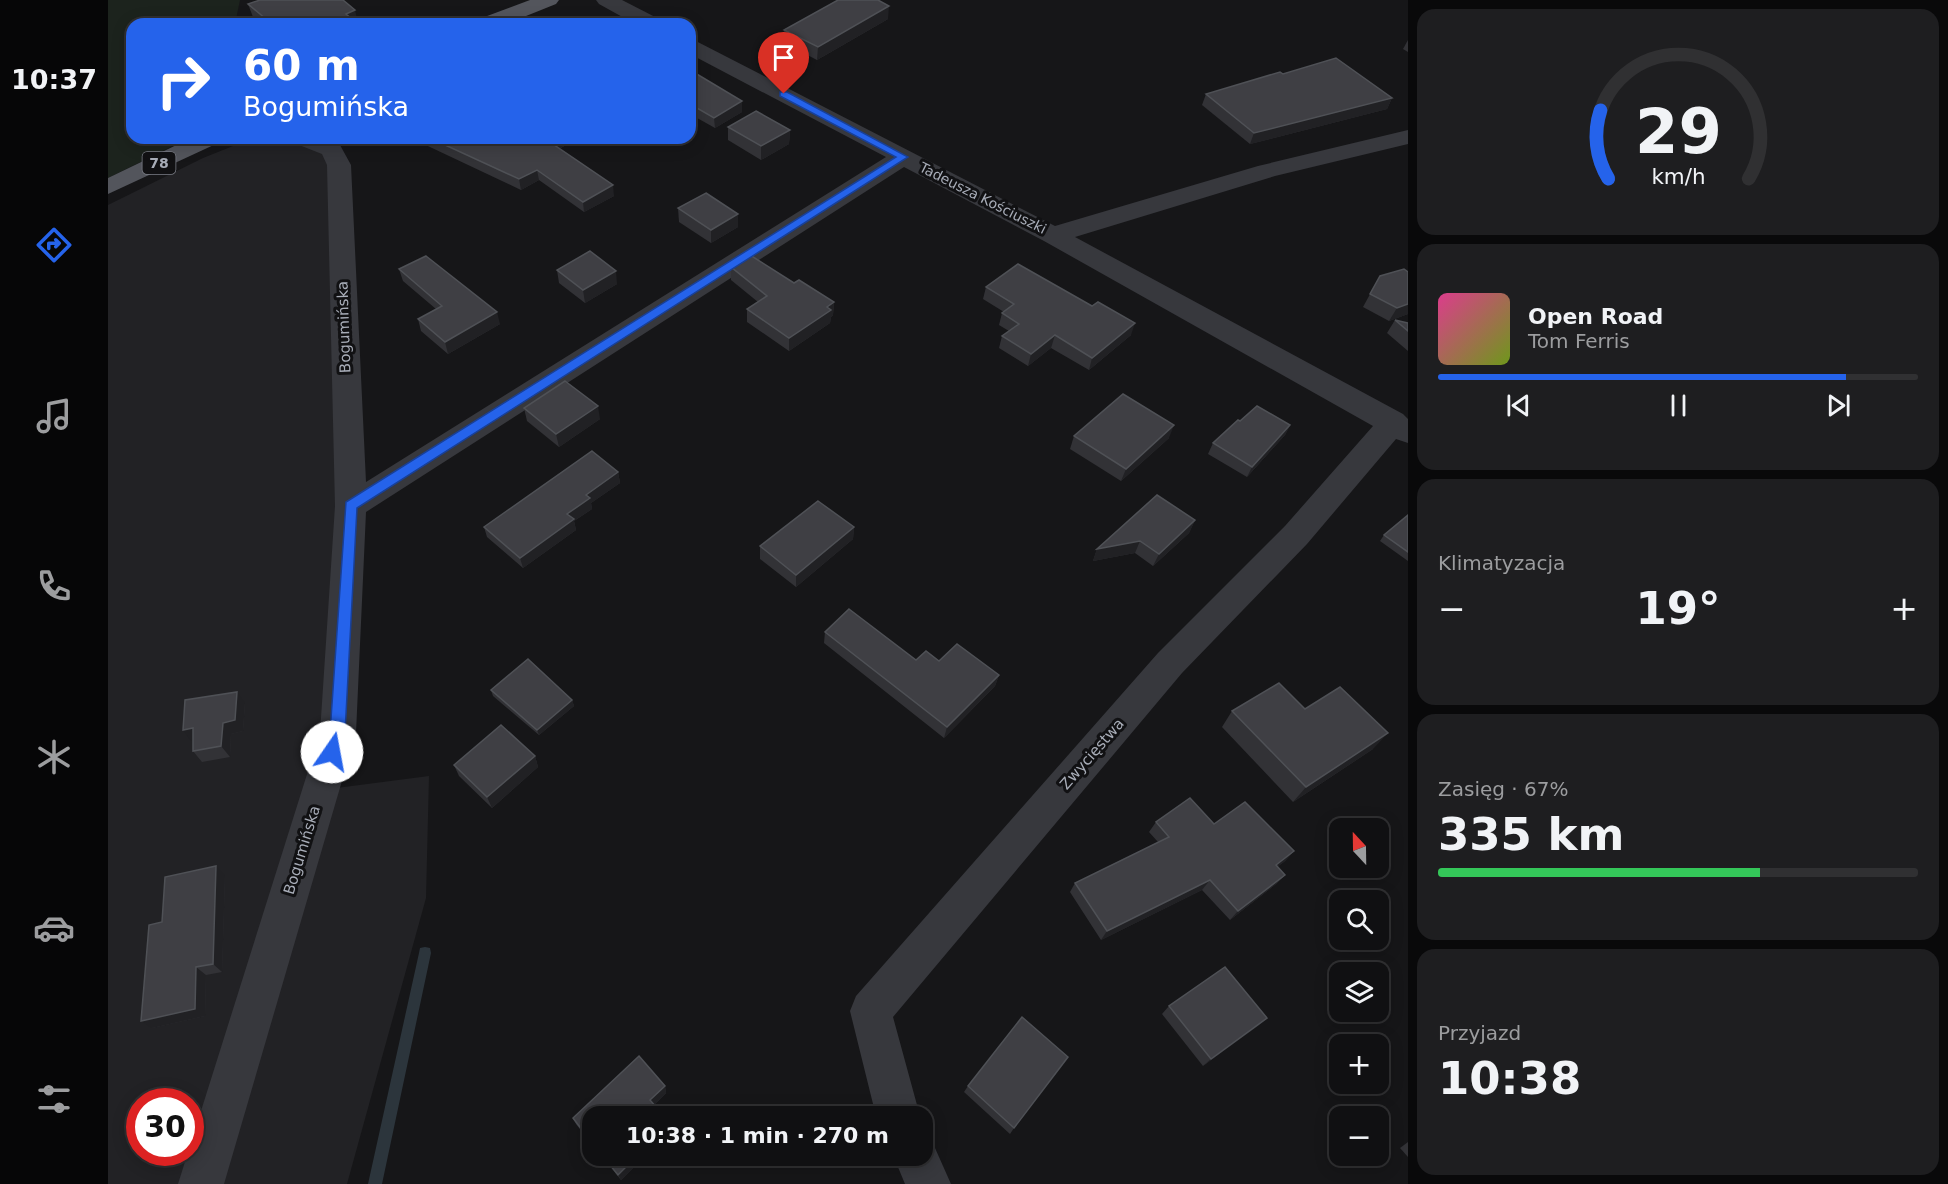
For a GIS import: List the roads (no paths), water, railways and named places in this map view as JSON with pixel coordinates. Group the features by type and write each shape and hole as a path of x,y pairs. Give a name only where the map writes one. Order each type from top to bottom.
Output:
{"main road":[{"path":"502,18 549,0"},
{"name":"78","path":"108,187 198,144"}],"street":[{"path":"606,0 640,18"},
{"name":"Tadeusza Kościuszki","path":"696,48 1053,235 1401,427"},
{"name":"Tadeusza Kościuszki","path":"1053,235 1267,171 1408,137"},
{"name":"Bogumińska","path":"201,1184 338,733 351,506 339,165 335,144"},
{"path":"351,506 903,157"},
{"name":"Zwycięstwa","path":"895,1106 871,1011 1170,663 1401,427"},
{"path":"920,1166 928,1184"}],"waterway":[{"path":"375,1184 425,953"}]}
